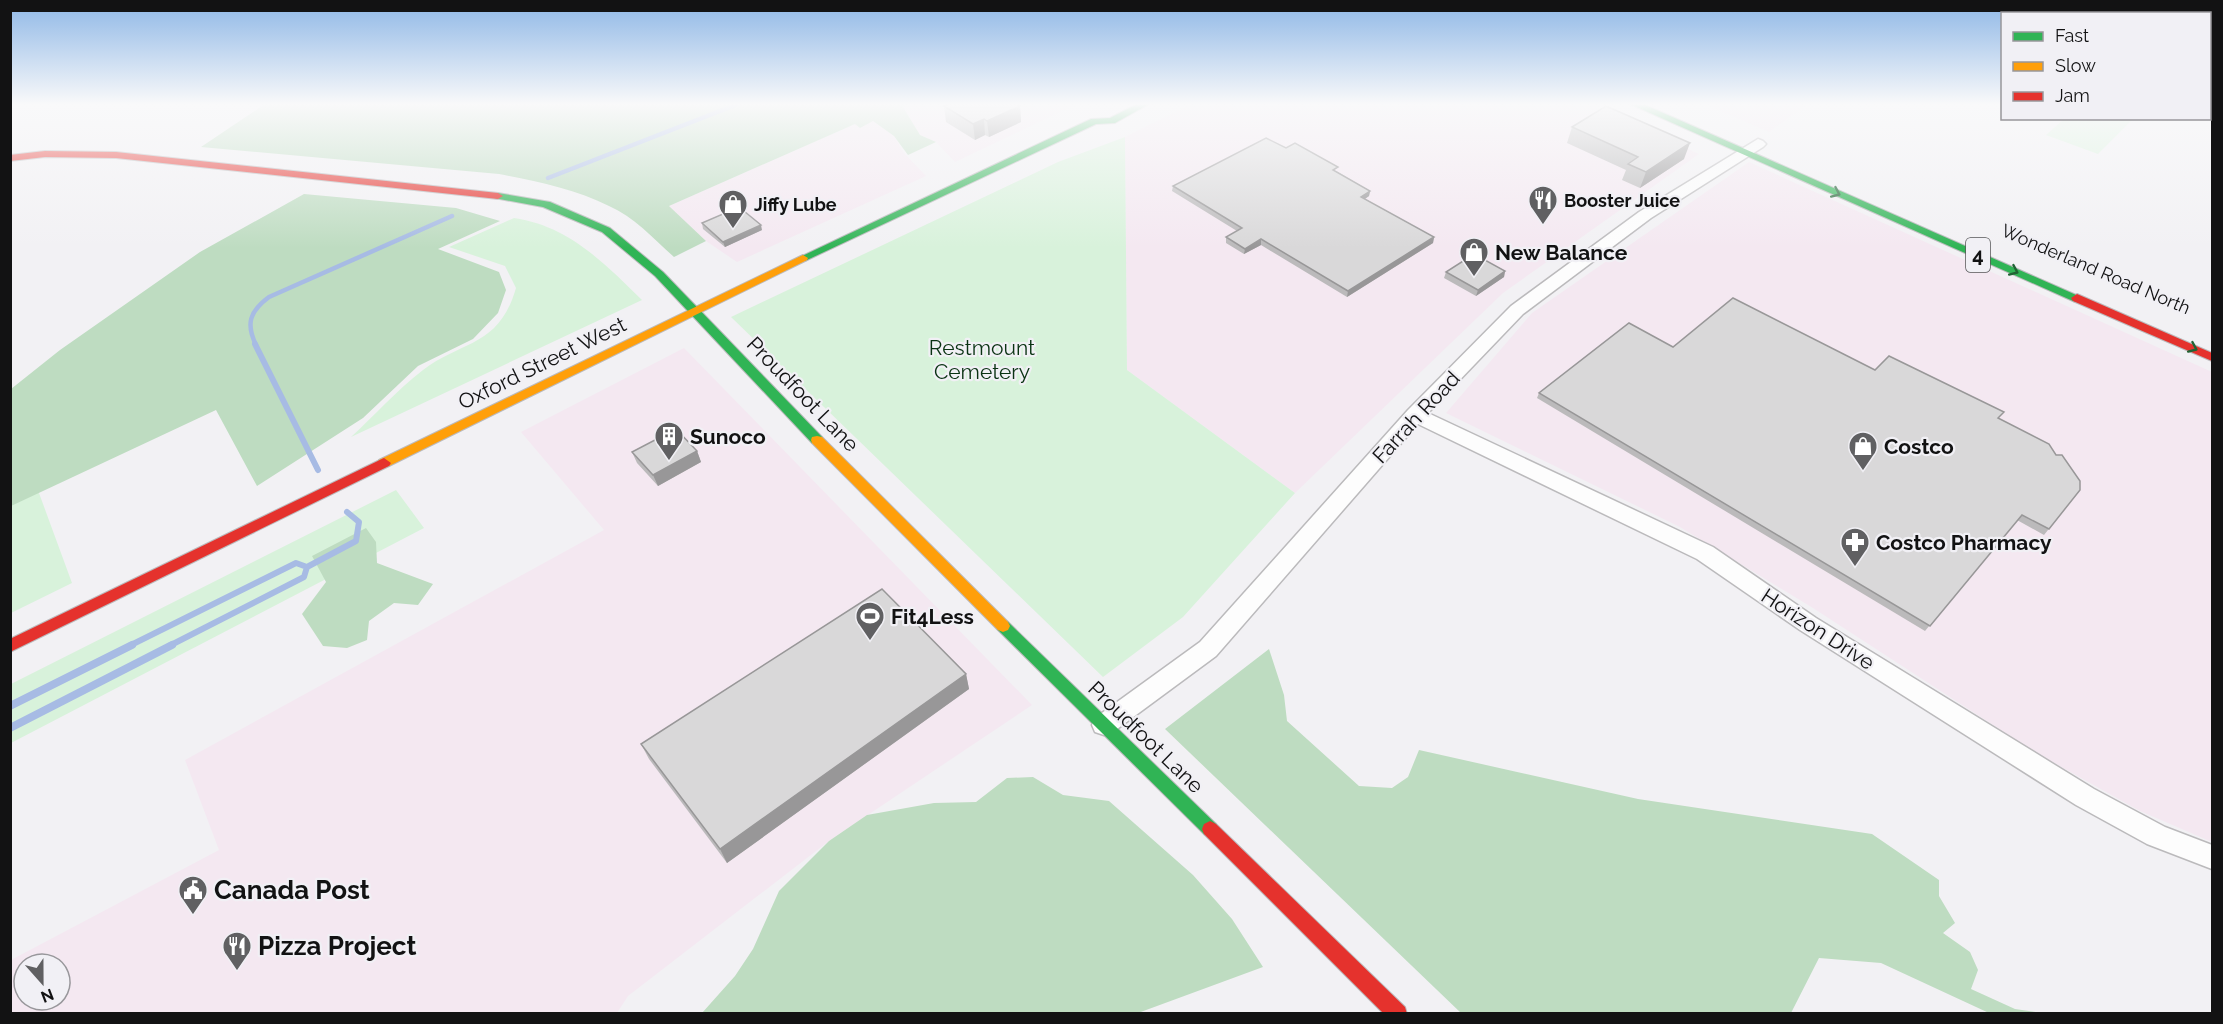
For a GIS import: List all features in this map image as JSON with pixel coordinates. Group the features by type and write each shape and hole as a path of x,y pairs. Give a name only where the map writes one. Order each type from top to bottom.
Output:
{"main road":[{"name":"Oxford Street West","path":"10,645 694,312 1030,152"},
{"path":"1777,152 1844,180"},
{"name":"Wonderland Road North","path":"1743,153 2212,357"},
{"name":"Proudfoot Lane","path":"10,158 45,154 116,155 466,191 546,204 606,230 659,274 776,398 1398,1014"}],"street":[{"name":"Farrah Road","path":"1104,725 1208,649 1415,415 1517,310 1645,214 1743,153"},
{"name":"Horizon Drive","path":"1415,415 1705,554 1808,624 2085,797 2156,836 2212,857"}],"shaded area":[{"path":"792,152 903,152 926,176 737,262 706,241 669,206"},
{"path":"945,152 976,152 955,162"},
{"path":"1125,152 1694,152 1699,154 1503,293 1295,493 1127,370"},
{"path":"1749,162 2212,372 2212,842 2140,811 2033,751 1813,608 1680,527 1446,413 1532,313"},
{"path":"684,348 1032,705 829,841 628,996 617,1013 11,1014 11,960 12,1012 72,1012 72,952 26,952 219,850 185,760 604,530 521,432"}],"green space":[{"path":"254,152 792,152 669,206 706,241 674,257 627,216 596,200 569,190 499,174"},
{"name":"Restmount Cemetery","path":"1085,152 1125,152 1127,370 1295,493 1183,617 1103,677 731,317 1058,162"},
{"path":"304,194 456,208 500,221 438,249 499,272 506,290 498,313 473,339 418,366 363,418 257,486 216,410 11,506 11,389 60,350 200,252"},
{"path":"514,218 534,222 569,238 599,260 642,300 351,437 423,370 478,340 500,321 509,307 516,288 505,266 449,247"},
{"path":"10,414 72,583 11,613 10,613"},
{"path":"396,490 424,528 11,743 11,684"},
{"path":"366,528 376,542 377,563 433,584 418,605 394,603 369,621 367,640 347,648 323,646 302,614 326,582 312,556"},
{"path":"1269,649 1284,695 1287,721 1359,786 1392,788 1408,777 1419,750 1638,799 1872,834 1939,880 1939,896 1955,923 1943,933 1970,952 1978,970 1971,989 2015,1009 2043,1013 1989,1013 1881,963 1819,958 1791,1013 1461,1013 1165,729"},
{"path":"1033,777 1063,795 1109,801 1193,875 1232,919 1263,967 1138,1013 702,1013 735,976 753,949 779,891 829,841 867,815 934,803 976,802 1007,778"}],"building":[{"path":"1239,152 1311,152 1338,167 1333,170 1370,191 1361,197 1434,237 1348,291 1261,239 1245,249 1226,237 1242,228 1173,186"},
{"path":"1627,152 1677,152 1646,172 1628,164 1638,157"},
{"name":"Jiffy Lube","path":"739,207 761,225 723,242 702,223"},
{"name":"New Balance","path":"1474,254 1505,271 1478,290 1446,272"},
{"name":"Costco","path":"1733,298 1875,370 1889,356 2004,412 1998,418 2049,444 2056,455 2062,455 2080,481 2080,490 2049,529 2022,515 1930,626 1539,393 1629,323 1673,347"},
{"path":"676,429 697,451 653,475 632,452"},
{"path":"882,589 966,674 720,849 641,744"}],"waterway":[{"path":"548,178 615,152"},
{"path":"256,345 251,331 251,319 257,308 269,297 452,216"},
{"path":"255,344 318,470"},
{"path":"307,567 356,541 359,522 347,512"},
{"path":"129,646 296,563 307,567"},
{"path":"169,646 304,577 307,567"},
{"path":"10,706 132,645"},
{"path":"10,728 172,645"}],"traffic: fast":[{"path":"803,258 1029,152"},
{"path":"1743,152 2077,298"},
{"path":"498,196 546,204 606,230 659,274 817,440"},
{"path":"1003,626 1210,829"}],"traffic: slow":[{"path":"384,463 803,258"},
{"path":"817,440 1003,626"}],"traffic: jam":[{"path":"10,158 45,154 116,155 498,196"},
{"path":"2077,298 2212,357"},
{"path":"10,646 384,463"},
{"path":"1210,829 1398,1014"}],"place":[{"name":"Booster Juice","path":"1543,226"},
{"name":"Jiffy Lube","path":"733,230"},
{"name":"New Balance","path":"1474,278"},
{"name":"Sunoco","path":"669,462"},
{"name":"Costco","path":"1863,472"},
{"name":"Costco Pharmacy","path":"1855,568"},
{"name":"Fit4Less","path":"870,642"},
{"name":"Canada Post","path":"193,916"},
{"name":"Pizza Project","path":"237,972"}]}
